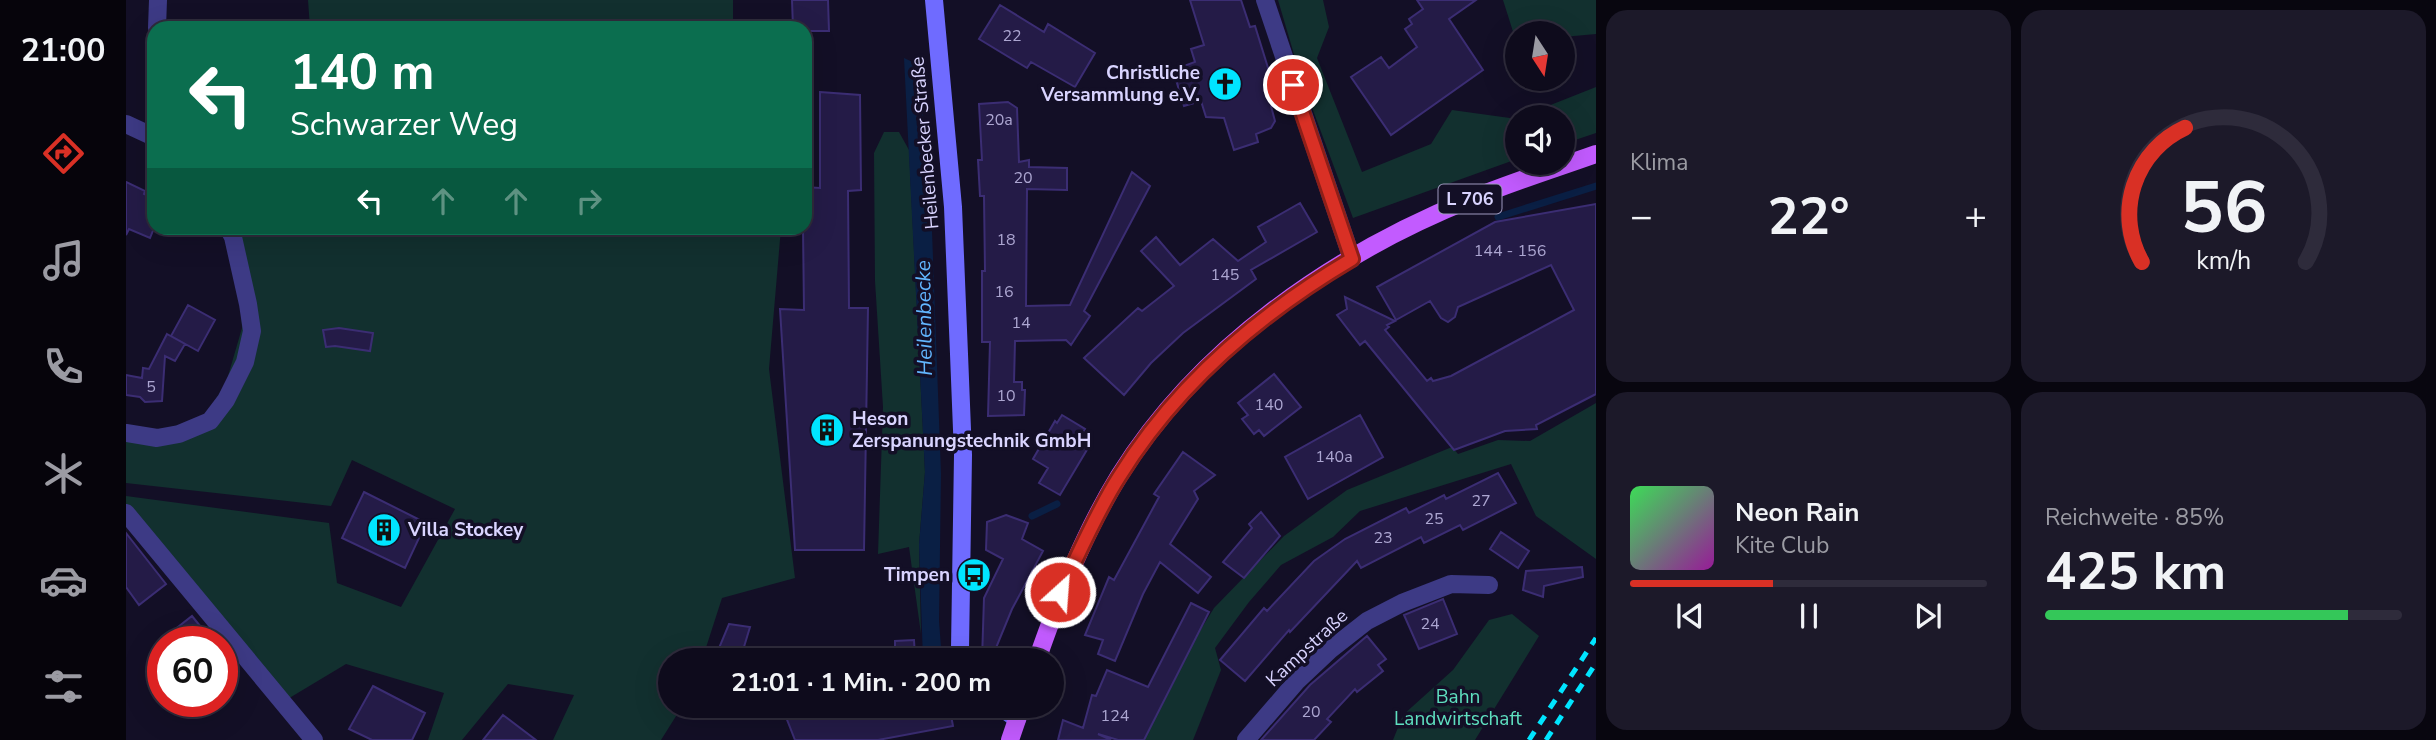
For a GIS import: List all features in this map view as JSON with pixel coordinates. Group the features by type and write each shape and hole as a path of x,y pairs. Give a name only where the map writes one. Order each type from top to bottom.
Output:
{"main road":[{"name":"Heilenbecker Straße","path":"934,0 955,247 963,455 960,648"},
{"name":"L 706","path":"1041,648 1060,592 1118,478 1168,408 1202,372 1262,319 1305,287 1393,235 1471,199 1596,154"},
{"path":"1010,740 1018,718"}],"street":[{"path":"157,21 158,0"},
{"path":"1265,0 1352,259"},
{"path":"126,124 147,134"},
{"path":"126,433 158,438 179,434 209,422 226,400 245,362 252,331 232,235"},
{"path":"126,513 314,740"},
{"name":"Kampstraße","path":"1246,740 1296,682 1367,621 1402,603 1451,584 1489,585"}],"green space":[{"path":"308,0 733,0 733,21 310,21"},
{"path":"1278,0 1323,0 1329,27 1317,58 1362,172 1431,144 1452,110 1505,117 1505,163 1353,218 1301,78"},
{"path":"1503,0 1596,0 1596,34 1575,36 1575,21 1510,21"},
{"path":"1596,87 1596,133 1575,140 1575,105 1550,105"},
{"path":"884,132 899,132 909,150 925,472 919,545 921,634 909,547 878,554 883,407 875,281 874,153"},
{"path":"226,235 780,235 769,369 795,578 722,598 706,648 658,648 658,718 675,718 661,740 553,740 574,695 508,684 462,740 428,740 444,693 346,664 281,703 238,651 238,626 217,626 126,517 126,496 329,523 337,583 401,607 455,509 352,460 331,506 126,483 126,427 155,431 203,419 226,383 242,328 239,271"},
{"path":"1596,403 1596,559 1536,516 1511,464 1360,511 1333,537 1281,565 1215,648 1221,670 1193,740 1144,740 1190,647 1214,608 1284,536 1347,490 1452,447 1458,454 1498,440 1530,441"},
{"name":"Bahn Landwirtschaft","path":"1512,614 1539,636 1475,740 1393,740 1403,715 1453,670 1489,620"}],"water":[{"name":"Heilenbecke","path":"904,58 919,65 930,177 941,474 941,648 923,648 919,545 925,472"}],"building":[{"path":"792,0 828,0 829,31 812,31 812,21 793,21"},
{"name":"Christliche Versammlung e.V.","path":"1190,0 1241,0 1250,27 1255,26 1279,103 1271,106 1275,121 1271,128 1256,134 1258,142 1234,150 1224,118 1206,117 1201,101 1184,106 1173,70 1195,62 1191,49 1204,45"},
{"path":"1417,0 1476,0 1449,19 1483,70 1391,135 1351,77 1381,57 1389,68 1417,47 1405,29 1412,24 1409,19 1423,9"},
{"path":"1000,5 1044,32 1048,24 1095,53 1075,87 1031,62 1027,68 979,39"},
{"name":"Heson Zerspanungstechnik GmbH","path":"820,92 860,95 861,190 848,191 849,308 868,308 864,550 795,550 780,309 804,310 803,235 812,235 812,187 820,188"},
{"path":"1008,102 1017,108 1019,162 1029,160 1029,167 1067,168 1067,190 1027,189 1026,306 1070,305 1132,172 1150,186 1084,311 1090,316 1071,345 1066,340 1015,341 1014,382 1022,382 1022,390 1025,390 1024,415 988,416 990,342 982,342 982,271 985,271 984,196 980,196 978,160 982,160 979,104"},
{"path":"126,182 145,191 144,194 147,195 147,235 151,235 150,238 129,229 126,235"},
{"path":"1300,203 1317,232 1251,270 1256,279 1183,333 1151,363 1124,395 1084,358 1138,308 1142,311 1174,286 1141,251 1156,237 1180,265 1213,239 1238,261 1266,242 1258,227"},
{"path":"1596,204 1596,394 1536,425 1537,429 1505,431 1454,450 1365,341 1360,345 1337,315 1347,309 1345,297 1395,321 1387,325 1389,327 1385,330 1427,381 1431,378 1433,381 1451,376 1574,310 1551,265 1458,307 1455,317 1448,322 1441,318 1430,301 1396,320 1377,287 1495,222"},
{"path":"188,305 215,320 198,351 171,336"},
{"path":"339,328 373,333 370,351 326,347 323,330"},
{"path":"167,334 185,344 175,361 165,356 162,401 145,402 140,397 126,395 126,375 142,378 143,368 149,369"},
{"path":"1274,374 1301,407 1264,436 1259,430 1254,434 1242,419 1248,415 1238,403"},
{"path":"1062,415 1085,429 1081,437 1091,443 1060,495 1039,483 1048,468 1033,459 1055,421 1057,423"},
{"path":"1360,415 1383,457 1308,499 1285,457"},
{"path":"1183,452 1215,475 1194,491 1198,499 1170,544 1211,577 1198,593 1160,562 1143,594 1115,661 1098,654 1103,640 1085,635 1109,577 1114,580 1159,497 1154,494"},
{"path":"1498,473 1516,503 1463,530 1460,525 1424,543 1421,537 1361,568 1357,561 1290,632 1289,630 1245,681 1220,660 1264,608 1267,611 1314,561 1345,539 1406,508 1409,513 1444,495 1446,499"},
{"name":"Villa Stockey","path":"364,492 426,523 405,568 342,538"},
{"path":"1261,512 1280,536 1244,578 1223,562 1252,528 1249,524"},
{"path":"1006,515 1028,523 1022,539 1043,551 1012,609 996,648 982,648 984,598 1003,559 986,550 987,522"},
{"path":"1501,532 1529,551 1518,568 1490,549"},
{"path":"126,533 166,584 139,605 126,587"},
{"path":"1582,567 1583,577 1544,586 1543,597 1523,590 1526,571"},
{"path":"1443,599 1457,634 1419,649 1404,615"},
{"path":"1191,603 1209,612 1144,740 1118,740 1098,734 1111,740 1058,740 1063,720 1083,728 1092,695 1096,696 1107,670 1148,687"},
{"path":"192,616 200,626 179,626"},
{"path":"729,624 750,627 744,648 719,648"},
{"path":"1367,636 1386,659 1378,665 1383,671 1357,692 1355,689 1327,719 1331,722 1314,740 1261,740 1310,685"},
{"path":"914,640 914,648 895,648 895,641"},
{"path":"373,686 425,713 412,740 372,740 349,729"},
{"path":"503,715 536,740 483,740"},
{"path":"786,718 951,718 953,726 878,740 795,740"}],"waterway":[{"path":"1498,217 1596,186"},
{"path":"1032,516 1057,504"}],"railway":[{"path":"1529,740 1596,638"},
{"path":"1546,740 1596,663"}],"place":[{"name":"Christliche Versammlung e.V.","path":"1225,84"},
{"name":"Heson Zerspanungstechnik GmbH","path":"827,430"},
{"name":"Villa Stockey","path":"384,530"},
{"name":"Timpen","path":"974,575"}],"route":[{"path":"1060,592 1118,478 1168,408 1202,372 1262,319 1305,287 1352,259 1293,85"}]}
